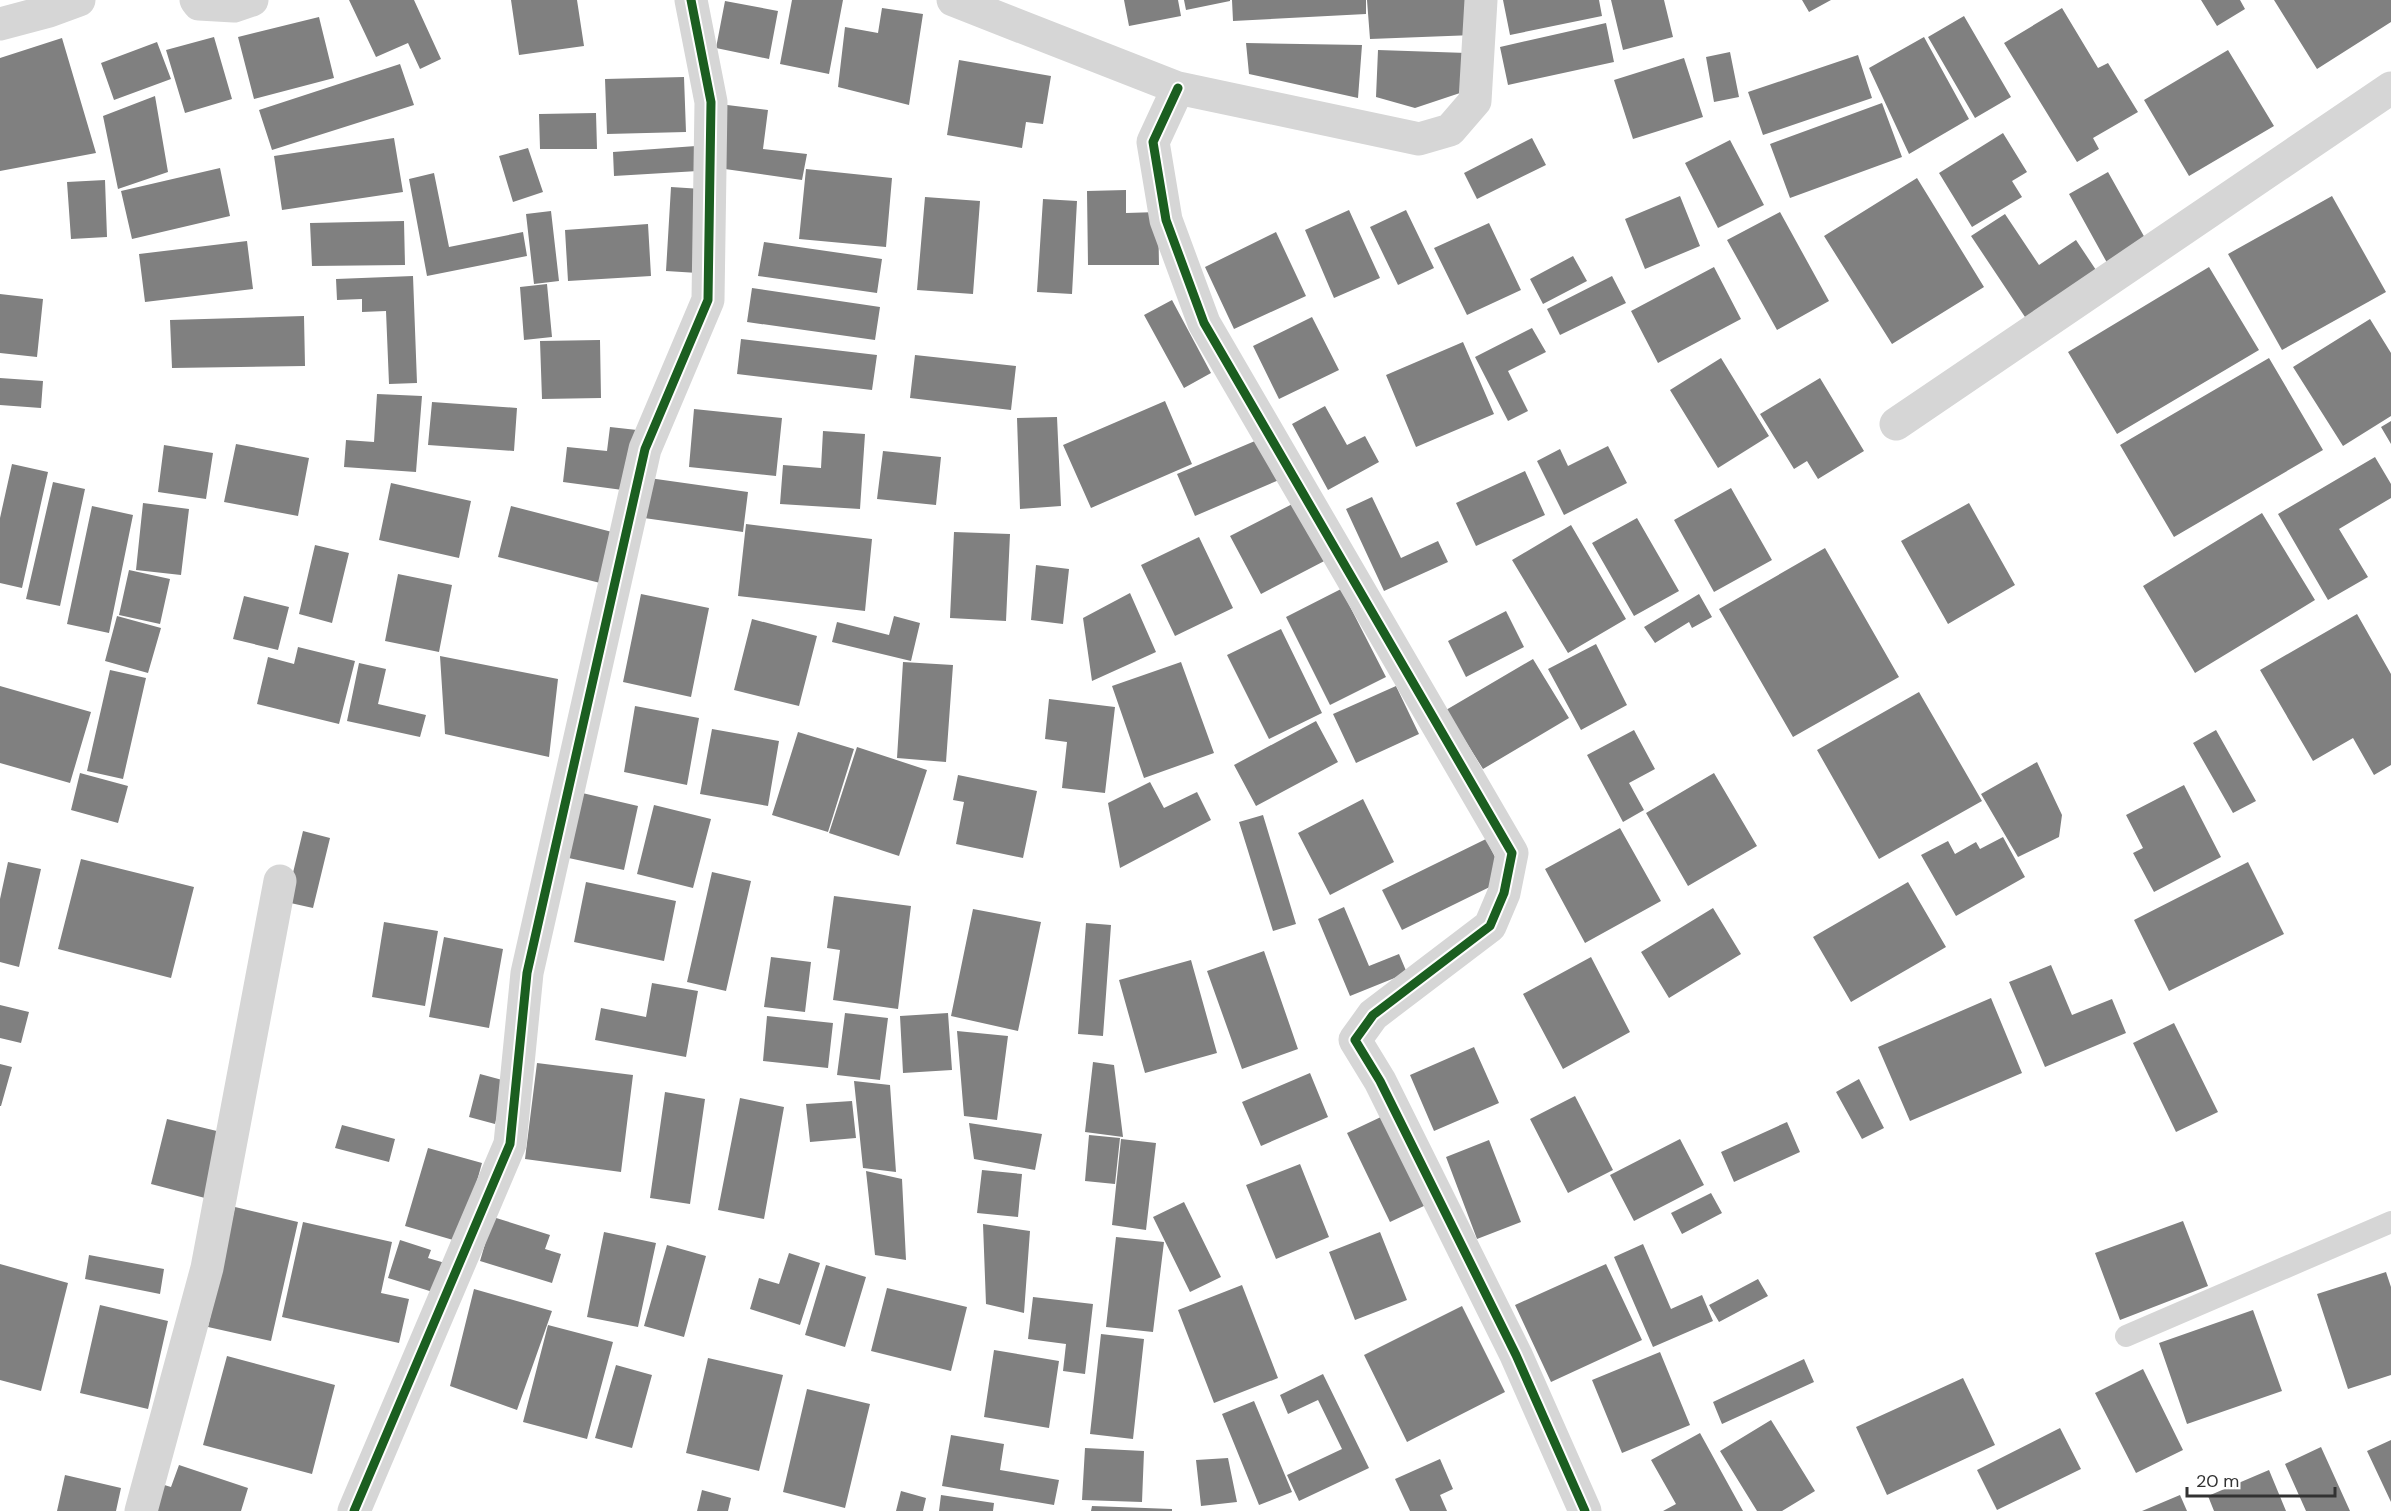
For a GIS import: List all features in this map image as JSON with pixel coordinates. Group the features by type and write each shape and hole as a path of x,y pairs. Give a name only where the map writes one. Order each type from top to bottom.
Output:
{"street":[{"path":"0,24 49,11 79,0"},
{"path":"196,0 199,4 234,6 252,0"},
{"path":"354,1511 510,1144 527,974 645,449 708,300 711,102 691,0"},
{"path":"953,0 1012,12 1178,88 1419,139 1450,130 1475,101 1481,0"},
{"path":"1178,88 1153,142 1166,220 1204,323 1512,853 1504,893 1491,926 1372,1015 1355,1040 1380,1081 1516,1355 1585,1511"},
{"path":"1896,424 2391,88"},
{"path":"141,1511 207,1268 280,881"}],"lane":[{"path":"2126,1336 2391,1222"}],"building":[{"path":"349,0 414,0 441,59 420,69 408,43 376,57"},
{"path":"511,0 577,0 584,46 519,55"},
{"path":"792,0 843,0 829,74 780,64"},
{"path":"1124,0 1178,0 1181,16 1129,26"},
{"path":"1184,0 1230,0 1230,1 1186,10"},
{"path":"1232,0 1366,0 1366,14 1233,21"},
{"path":"1367,0 1472,0 1474,35 1370,39"},
{"path":"1503,0 1599,0 1602,16 1510,35"},
{"path":"1611,0 1664,0 1673,37 1623,50"},
{"path":"1802,0 1831,0 1809,12"},
{"path":"2201,0 2240,0 2245,9 2217,26"},
{"path":"2274,0 2391,0 2391,22 2317,69"},
{"path":"725,1 778,11 769,59 716,48"},
{"path":"882,8 923,14 909,105 838,87 845,27 878,33"},
{"path":"2062,8 2098,68 2108,63 2138,112 2093,138 2099,149 2077,162 2004,43"},
{"path":"1964,16 2011,97 1975,118 1928,37"},
{"path":"319,17 334,78 254,99 238,37"},
{"path":"1606,23 1614,62 1508,85 1500,47"},
{"path":"214,37 232,99 185,113 166,50"},
{"path":"1924,37 1969,119 1909,154 1869,68"},
{"path":"62,38 96,153 0,171 0,58"},
{"path":"157,42 171,79 114,100 101,63"},
{"path":"1246,43 1362,45 1358,98 1249,74"},
{"path":"1378,50 1467,53 1469,90 1415,108 1376,97"},
{"path":"2228,50 2274,126 2189,176 2144,100"},
{"path":"1730,52 1739,97 1714,102 1706,57"},
{"path":"1858,55 1872,98 1763,135 1748,92"},
{"path":"1684,58 1703,117 1633,139 1614,80"},
{"path":"959,60 1051,76 1043,124 1026,122 1022,148 947,135"},
{"path":"400,64 414,105 272,150 259,110"},
{"path":"684,77 686,132 607,134 605,79"},
{"path":"155,96 168,172 118,189 103,116"},
{"path":"1882,103 1902,157 1790,198 1770,144"},
{"path":"719,104 768,110 763,149 807,154 802,180 725,169"},
{"path":"596,113 597,149 540,149 539,114"},
{"path":"2003,133 2027,172 2012,181 2022,197 1972,227 1939,173"},
{"path":"394,138 403,192 282,210 274,156"},
{"path":"1532,138 1546,165 1477,199 1464,173"},
{"path":"1730,140 1764,205 1718,228 1685,163"},
{"path":"696,146 698,171 614,176 613,152"},
{"path":"528,148 543,192 513,202 499,156"},
{"path":"220,168 230,216 132,239 121,191"},
{"path":"806,169 892,178 886,247 799,239"},
{"path":"2108,172 2150,247 2111,270 2069,194"},
{"path":"434,173 449,247 523,232 527,256 427,276 409,179"},
{"path":"1917,178 1984,287 1892,344 1824,236"},
{"path":"105,180 107,237 71,239 67,182"},
{"path":"671,187 702,189 698,273 666,271"},
{"path":"1126,190 1126,213 1158,212 1159,265 1088,265 1087,191"},
{"path":"1680,196 1700,246 1645,269 1625,219"},
{"path":"2332,196 2386,292 2282,350 2228,254"},
{"path":"925,197 980,201 973,294 917,290"},
{"path":"1043,199 1077,201 1072,294 1037,292"},
{"path":"1349,210 1380,278 1334,298 1305,230"},
{"path":"1406,210 1434,268 1398,285 1370,227"},
{"path":"551,211 559,281 534,284 526,214"},
{"path":"1780,212 1829,301 1777,330 1727,240"},
{"path":"2005,214 2039,265 2076,240 2098,273 2027,320 1971,236"},
{"path":"404,221 405,265 312,266 310,223"},
{"path":"1489,223 1521,290 1467,315 1434,248"},
{"path":"648,224 651,276 568,281 565,230"},
{"path":"1276,232 1306,296 1234,329 1205,267"},
{"path":"247,241 253,289 145,302 139,254"},
{"path":"764,242 882,259 877,293 758,276"},
{"path":"1573,256 1587,281 1543,304 1530,279"},
{"path":"1714,267 1741,319 1658,363 1631,311"},
{"path":"2209,267 2259,350 2117,434 2068,352"},
{"path":"413,276 417,383 389,384 386,311 362,312 362,299 337,300 336,279"},
{"path":"1612,276 1626,303 1560,335 1547,309"},
{"path":"547,284 552,337 524,340 520,287"},
{"path":"752,288 880,307 875,340 747,322"},
{"path":"0,294 43,299 37,357 0,353"},
{"path":"1172,300 1211,373 1184,388 1144,315"},
{"path":"304,316 305,366 172,368 170,320"},
{"path":"1312,317 1339,370 1279,399 1253,346"},
{"path":"2370,319 2391,353 2391,416 2343,446 2293,367"},
{"path":"1532,328 1546,352 1508,371 1528,411 1508,421 1475,357"},
{"path":"741,339 877,355 872,390 737,374"},
{"path":"600,340 601,398 542,399 540,341"},
{"path":"1463,342 1494,414 1416,447 1386,375"},
{"path":"915,355 1016,366 1011,410 910,398"},
{"path":"1721,358 1769,436 1718,468 1670,390"},
{"path":"2269,358 2323,450 2174,537 2120,445"},
{"path":"0,378 43,381 41,408 0,405"},
{"path":"1820,378 1864,451 1818,479 1807,461 1794,469 1760,414"},
{"path":"377,394 422,396 416,472 344,467 346,440 374,442"},
{"path":"1165,401 1192,464 1091,508 1063,445"},
{"path":"432,402 517,408 514,451 428,445"},
{"path":"1325,406 1347,445 1365,436 1379,462 1328,490 1292,424"},
{"path":"694,409 782,418 776,476 689,467"},
{"path":"1057,417 1061,506 1020,509 1017,418"},
{"path":"2391,421 2391,444 2381,427"},
{"path":"610,427 637,430 630,491 563,482 567,447 607,451"},
{"path":"823,431 865,434 860,509 780,504 783,465 821,468"},
{"path":"1262,438 1279,480 1195,516 1177,474"},
{"path":"236,444 309,458 298,516 224,502"},
{"path":"164,445 213,453 206,499 158,492"},
{"path":"1608,446 1627,483 1564,515 1537,461 1560,449 1568,466"},
{"path":"883,451 941,457 936,505 877,499"},
{"path":"2375,457 2391,484 2391,498 2339,529 2368,577 2328,600 2278,514"},
{"path":"12,464 48,472 22,588 0,583 0,518"},
{"path":"1525,471 1545,515 1476,546 1456,503"},
{"path":"649,478 748,492 743,532 644,518"},
{"path":"53,482 85,489 60,606 26,599"},
{"path":"391,483 471,501 459,558 379,540"},
{"path":"1731,488 1772,560 1714,592 1674,520"},
{"path":"1372,497 1401,558 1438,541 1448,562 1384,591 1346,509"},
{"path":"1302,499 1332,557 1261,594 1230,536"},
{"path":"143,503 189,509 181,575 136,570"},
{"path":"1969,503 2015,585 1948,624 1901,541"},
{"path":"92,506 133,515 109,633 67,624"},
{"path":"511,506 616,533 604,584 498,557"},
{"path":"2262,513 2315,600 2195,673 2143,586"},
{"path":"1637,518 1679,591 1634,616 1592,543"},
{"path":"746,524 872,539 865,611 738,596"},
{"path":"1571,525 1626,619 1568,653 1512,560"},
{"path":"954,532 1010,534 1006,621 950,618"},
{"path":"1199,537 1233,608 1175,636 1141,565"},
{"path":"315,545 349,553 332,623 299,614"},
{"path":"1825,548 1899,677 1793,737 1719,609"},
{"path":"1036,565 1069,569 1063,624 1031,620"},
{"path":"129,570 170,579 160,624 119,615"},
{"path":"398,574 452,585 439,652 385,641"},
{"path":"1341,589 1386,677 1330,705 1286,617"},
{"path":"1130,593 1156,652 1092,681 1083,618"},
{"path":"641,594 709,608 691,697 623,682"},
{"path":"1699,594 1712,617 1692,628 1689,622 1655,643 1644,627"},
{"path":"244,596 289,607 278,650 233,639"},
{"path":"1506,611 1524,647 1466,677 1448,641"},
{"path":"2357,614 2391,674 2391,765 2374,775 2353,738 2313,761 2260,670"},
{"path":"117,616 161,628 148,673 105,661"},
{"path":"894,616 920,623 911,661 832,642 837,622 889,635"},
{"path":"752,619 817,636 799,706 734,690"},
{"path":"1281,629 1322,713 1269,739 1227,655"},
{"path":"1596,644 1627,705 1581,730 1548,669"},
{"path":"298,647 355,661 339,724 257,704 268,657 294,664"},
{"path":"440,656 558,679 549,757 445,734"},
{"path":"1533,659 1569,718 1483,769 1446,710"},
{"path":"903,662 953,665 946,762 897,758"},
{"path":"1181,662 1214,753 1144,778 1112,686"},
{"path":"359,663 386,669 378,704 426,715 420,737 347,721"},
{"path":"110,670 146,678 123,779 87,771"},
{"path":"0,686 91,712 70,783 0,763"},
{"path":"1396,686 1419,734 1356,763 1333,714"},
{"path":"1919,692 1982,801 1879,859 1817,750"},
{"path":"1049,699 1115,707 1105,793 1062,788 1067,742 1045,739"},
{"path":"635,706 699,718 687,785 624,772"},
{"path":"1316,721 1338,762 1256,806 1234,765"},
{"path":"712,729 779,741 768,806 700,794"},
{"path":"1634,730 1655,769 1629,783 1644,810 1623,822 1587,755"},
{"path":"2216,730 2256,801 2233,813 2193,743"},
{"path":"798,732 854,749 828,832 772,815"},
{"path":"857,747 927,770 899,856 829,833"},
{"path":"2037,762 2062,815 2059,837 2018,857 1981,794"},
{"path":"80,773 128,786 118,823 71,810"},
{"path":"1714,773 1757,846 1688,886 1646,813"},
{"path":"958,775 1037,791 1023,858 956,844 964,802 953,800"},
{"path":"1150,782 1164,808 1197,792 1211,820 1120,868 1108,803"},
{"path":"2184,785 2221,857 2154,892 2133,853 2143,848 2126,815"},
{"path":"578,792 638,806 624,870 564,857"},
{"path":"1363,799 1394,862 1330,895 1298,833"},
{"path":"654,805 711,819 693,888 637,874"},
{"path":"1263,815 1296,924 1273,931 1239,822"},
{"path":"1620,828 1661,901 1585,943 1545,869"},
{"path":"303,831 330,838 313,908 286,902"},
{"path":"2003,837 2025,877 1956,916 1921,855 1948,841 1955,854 1976,842 1980,849"},
{"path":"1486,839 1506,879 1402,930 1382,890"},
{"path":"81,859 194,887 171,978 58,949"},
{"path":"8,862 41,869 19,967 0,962 0,899"},
{"path":"2248,862 2284,934 2169,991 2134,920"},
{"path":"712,872 751,881 726,991 687,982"},
{"path":"586,882 676,901 664,961 574,942"},
{"path":"1908,882 1946,947 1851,1002 1813,937"},
{"path":"834,896 911,906 898,1009 833,1000 840,950 827,948"},
{"path":"1344,907 1369,966 1399,954 1407,973 1350,996 1318,919"},
{"path":"1713,908 1741,954 1669,998 1641,952"},
{"path":"973,909 1041,922 1018,1031 951,1016"},
{"path":"384,922 438,931 425,1006 372,997"},
{"path":"1086,923 1111,925 1103,1036 1078,1034"},
{"path":"444,937 503,949 489,1028 429,1017"},
{"path":"1264,951 1298,1049 1242,1069 1207,971"},
{"path":"771,957 811,962 805,1012 764,1007"},
{"path":"1591,957 1630,1032 1563,1069 1523,994"},
{"path":"1191,960 1217,1053 1145,1073 1119,980"},
{"path":"2051,965 2072,1015 2112,999 2126,1033 2045,1067 2009,982"},
{"path":"652,983 698,991 686,1057 595,1040 601,1008 646,1017"},
{"path":"1991,998 2022,1073 1910,1121 1878,1047"},
{"path":"0,1005 29,1012 21,1043 0,1038"},
{"path":"845,1013 888,1018 880,1080 837,1075"},
{"path":"948,1013 952,1070 903,1073 900,1016"},
{"path":"767,1016 833,1023 828,1068 763,1061"},
{"path":"2174,1023 2218,1112 2176,1132 2133,1043"},
{"path":"957,1031 1008,1036 997,1120 964,1116"},
{"path":"1474,1047 1499,1103 1434,1131 1410,1075"},
{"path":"1093,1062 1114,1065 1123,1137 1085,1132"},
{"path":"537,1063 633,1075 621,1172 525,1159"},
{"path":"0,1064 12,1067 1,1106 0,1106"},
{"path":"1310,1073 1328,1117 1261,1146 1242,1102"},
{"path":"480,1074 506,1081 495,1124 469,1117"},
{"path":"1859,1079 1884,1128 1862,1139 1836,1092"},
{"path":"854,1081 890,1085 896,1172 863,1168"},
{"path":"665,1092 705,1099 690,1204 650,1198"},
{"path":"1575,1096 1613,1170 1568,1193 1530,1119"},
{"path":"740,1098 784,1107 764,1219 718,1210"},
{"path":"852,1101 856,1138 810,1142 806,1104"},
{"path":"1383,1116 1426,1205 1390,1222 1347,1133"},
{"path":"167,1119 221,1132 205,1198 151,1184"},
{"path":"1787,1122 1800,1152 1734,1182 1721,1152"},
{"path":"969,1123 1042,1134 1035,1170 974,1159"},
{"path":"342,1125 395,1139 389,1162 335,1148"},
{"path":"1089,1135 1120,1138 1115,1184 1085,1181"},
{"path":"1121,1139 1156,1143 1146,1230 1112,1225"},
{"path":"1680,1139 1704,1185 1634,1221 1610,1175"},
{"path":"1489,1140 1521,1222 1477,1239 1446,1157"},
{"path":"428,1148 482,1163 460,1242 405,1226"},
{"path":"1300,1164 1329,1237 1276,1259 1246,1185"},
{"path":"982,1170 1022,1174 1018,1217 977,1213"},
{"path":"866,1171 902,1179 906,1260 875,1255"},
{"path":"1711,1193 1722,1213 1682,1234 1671,1213"},
{"path":"1184,1202 1221,1277 1190,1292 1153,1217"},
{"path":"235,1207 298,1222 271,1341 208,1327"},
{"path":"493,1217 550,1235 545,1249 561,1254 552,1283 480,1261"},
{"path":"2183,1221 2208,1286 2120,1320 2095,1253"},
{"path":"303,1222 392,1242 381,1293 409,1299 399,1343 282,1317"},
{"path":"983,1224 1030,1231 1024,1313 986,1304"},
{"path":"604,1232 656,1243 638,1327 587,1317"},
{"path":"1380,1232 1407,1300 1355,1320 1329,1252"},
{"path":"1116,1237 1164,1242 1153,1332 1106,1327"},
{"path":"400,1240 431,1250 428,1258 445,1263 436,1293 388,1278"},
{"path":"1643,1244 1671,1309 1702,1295 1713,1321 1653,1347 1614,1257"},
{"path":"667,1245 706,1256 684,1337 644,1326"},
{"path":"789,1253 820,1263 800,1325 750,1309 759,1278 779,1284"},
{"path":"89,1255 164,1269 160,1294 85,1279"},
{"path":"0,1264 68,1283 41,1391 0,1380"},
{"path":"1606,1264 1642,1340 1551,1382 1515,1305"},
{"path":"826,1265 866,1277 845,1347 805,1335"},
{"path":"2386,1272 2391,1287 2391,1375 2348,1389 2317,1294"},
{"path":"1758,1279 1768,1296 1719,1322 1709,1305"},
{"path":"1242,1285 1278,1378 1214,1403 1178,1310"},
{"path":"887,1288 967,1307 951,1371 871,1351"},
{"path":"474,1289 552,1311 517,1410 450,1386"},
{"path":"1033,1297 1093,1304 1085,1374 1063,1371 1066,1344 1028,1339"},
{"path":"100,1305 168,1321 148,1409 80,1393"},
{"path":"1462,1306 1505,1392 1407,1442 1364,1355"},
{"path":"2253,1310 2282,1391 2187,1424 2159,1343"},
{"path":"548,1325 613,1342 587,1439 523,1422"},
{"path":"1101,1334 1144,1339 1133,1439 1090,1434"},
{"path":"994,1350 1059,1361 1049,1428 984,1417"},
{"path":"1660,1352 1690,1425 1622,1453 1592,1380"},
{"path":"227,1356 335,1385 312,1474 203,1445"},
{"path":"708,1358 783,1375 759,1471 686,1453"},
{"path":"1804,1359 1814,1382 1722,1424 1713,1402"},
{"path":"616,1365 652,1375 632,1448 595,1438"},
{"path":"2143,1369 2183,1450 2136,1473 2095,1393"},
{"path":"1323,1374 1369,1468 1299,1501 1287,1475 1342,1449 1318,1400 1288,1414 1280,1395"},
{"path":"1963,1378 1995,1445 1887,1495 1856,1427"},
{"path":"807,1389 870,1404 845,1508 783,1492"},
{"path":"1254,1401 1292,1492 1259,1505 1222,1414"},
{"path":"1771,1420 1815,1491 1782,1511 1757,1511 1720,1451"},
{"path":"2060,1428 2081,1469 1997,1510 1977,1470"},
{"path":"1700,1433 1743,1511 1663,1511 1676,1504 1651,1460"},
{"path":"951,1435 1004,1444 1000,1470 1059,1480 1054,1505 942,1486"},
{"path":"2391,1440 2391,1502 2367,1451"},
{"path":"2321,1447 2350,1511 2306,1511 2285,1464"},
{"path":"1085,1448 1144,1451 1142,1502 1082,1500"},
{"path":"1228,1458 1237,1502 1201,1506 1196,1460"},
{"path":"1440,1459 1453,1489 1440,1495 1447,1511 1410,1511 1395,1479"},
{"path":"179,1465 248,1488 241,1511 152,1511 161,1484 171,1487"},
{"path":"2269,1470 2286,1511 2214,1511 2208,1496"},
{"path":"65,1475 121,1488 116,1511 57,1511"},
{"path":"702,1490 731,1498 728,1511 697,1511"},
{"path":"901,1491 926,1498 923,1511 896,1511"},
{"path":"941,1495 994,1503 993,1511 939,1511"},
{"path":"2180,1495 2187,1511 2142,1511"},
{"path":"1092,1506 1172,1509 1172,1511 1091,1511"}],"cycle path":[{"path":"354,1511 510,1144 527,973 645,449 708,300 711,102 691,0"},
{"path":"1178,88 1153,142 1166,220 1204,323 1512,853 1504,893 1490,926 1373,1015 1355,1040 1380,1081 1516,1355 1585,1511"}]}
